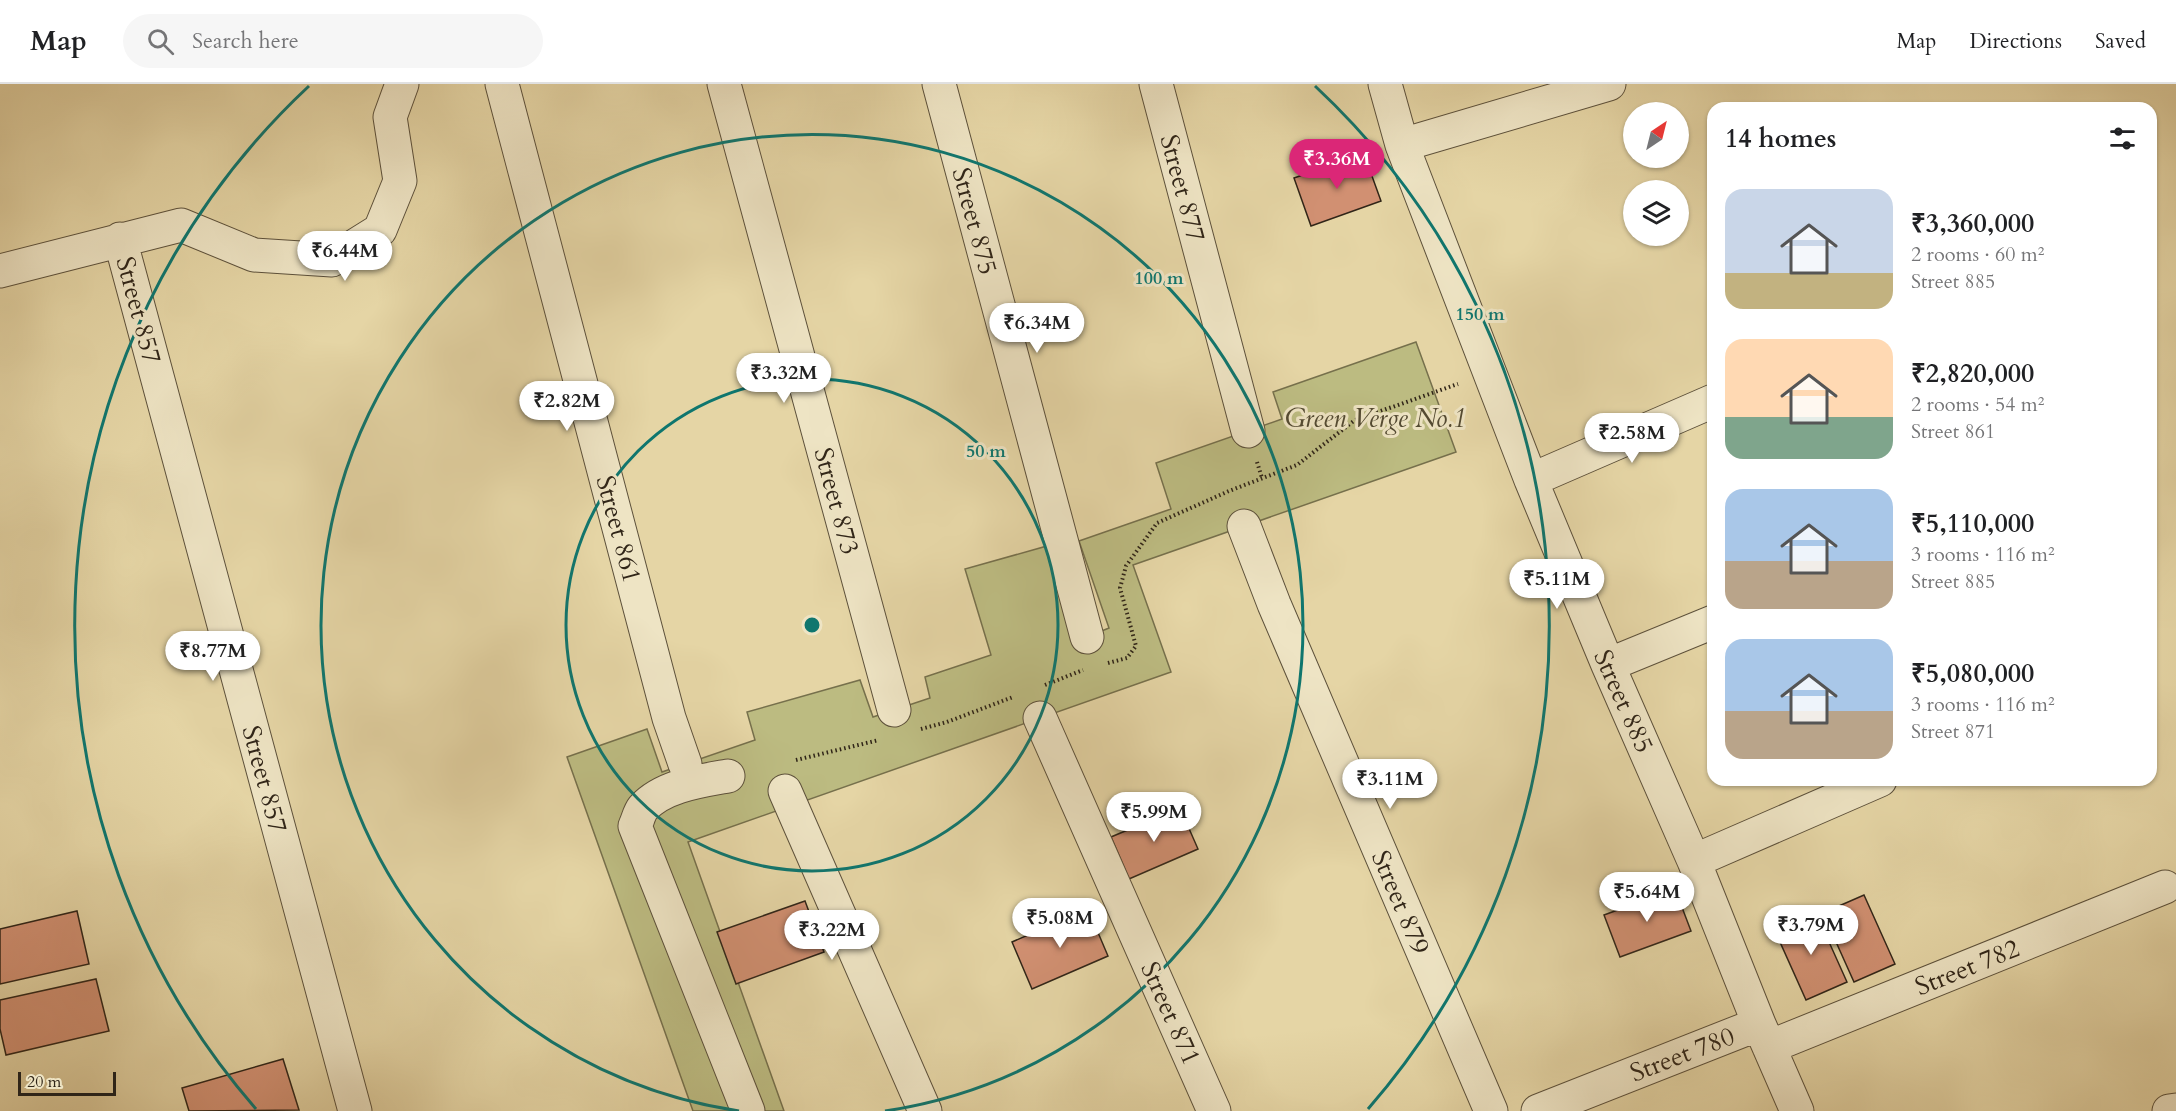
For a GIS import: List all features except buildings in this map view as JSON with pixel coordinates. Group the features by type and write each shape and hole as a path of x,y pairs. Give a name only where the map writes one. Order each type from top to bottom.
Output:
{"street":[{"path":"0,271 181,225 254,255 332,260 380,230 400,181 390,117 402,84"},
{"name":"Street 861","path":"502,84 669,718 685,764"},
{"name":"Street 873","path":"724,84 892,724"},
{"name":"Street 875","path":"939,84 1093,651"},
{"name":"Street 877","path":"1156,84 1248,431"},
{"name":"Street 885","path":"1385,84 1402,145 1531,480 1608,665 1694,861 1764,1036 1797,1111"},
{"path":"1402,145 1609,84"},
{"name":"Street 857","path":"120,239 355,1111"},
{"path":"1531,480 1707,404"},
{"name":"Street 879","path":"1244,526 1279,615 1491,1111"},
{"path":"1608,665 1707,624"},
{"name":"Street 871","path":"1034,700 1214,1111"},
{"path":"728,776 691,783 659,796 642,809 635,826 748,1111"},
{"path":"787,776 925,1111"},
{"path":"1694,861 1867,786"},
{"name":"Street 782","path":"1764,1036 2165,887"},
{"name":"Street 780","path":"1538,1111 1764,1036"},
{"path":"2169,1111 2176,1110"}],"path":[{"path":"1093,651 1127,658 1136,646 1120,588 1126,566 1158,523 1228,491 1297,465 1355,420 1490,373"},
{"path":"919,730 1034,700 1088,669"},
{"path":"787,776 892,724"}],"green space":[{"name":"Green Verge No.1","path":"1416,342 1456,452 1133,565 1171,672 688,842 784,1111 693,1111 567,757 647,729 662,772 755,740 747,712 860,680 873,717 930,698 925,677 991,655 965,569 1047,546 1087,637 1109,628 1079,541 1171,509 1156,463 1282,419 1273,392"}]}
